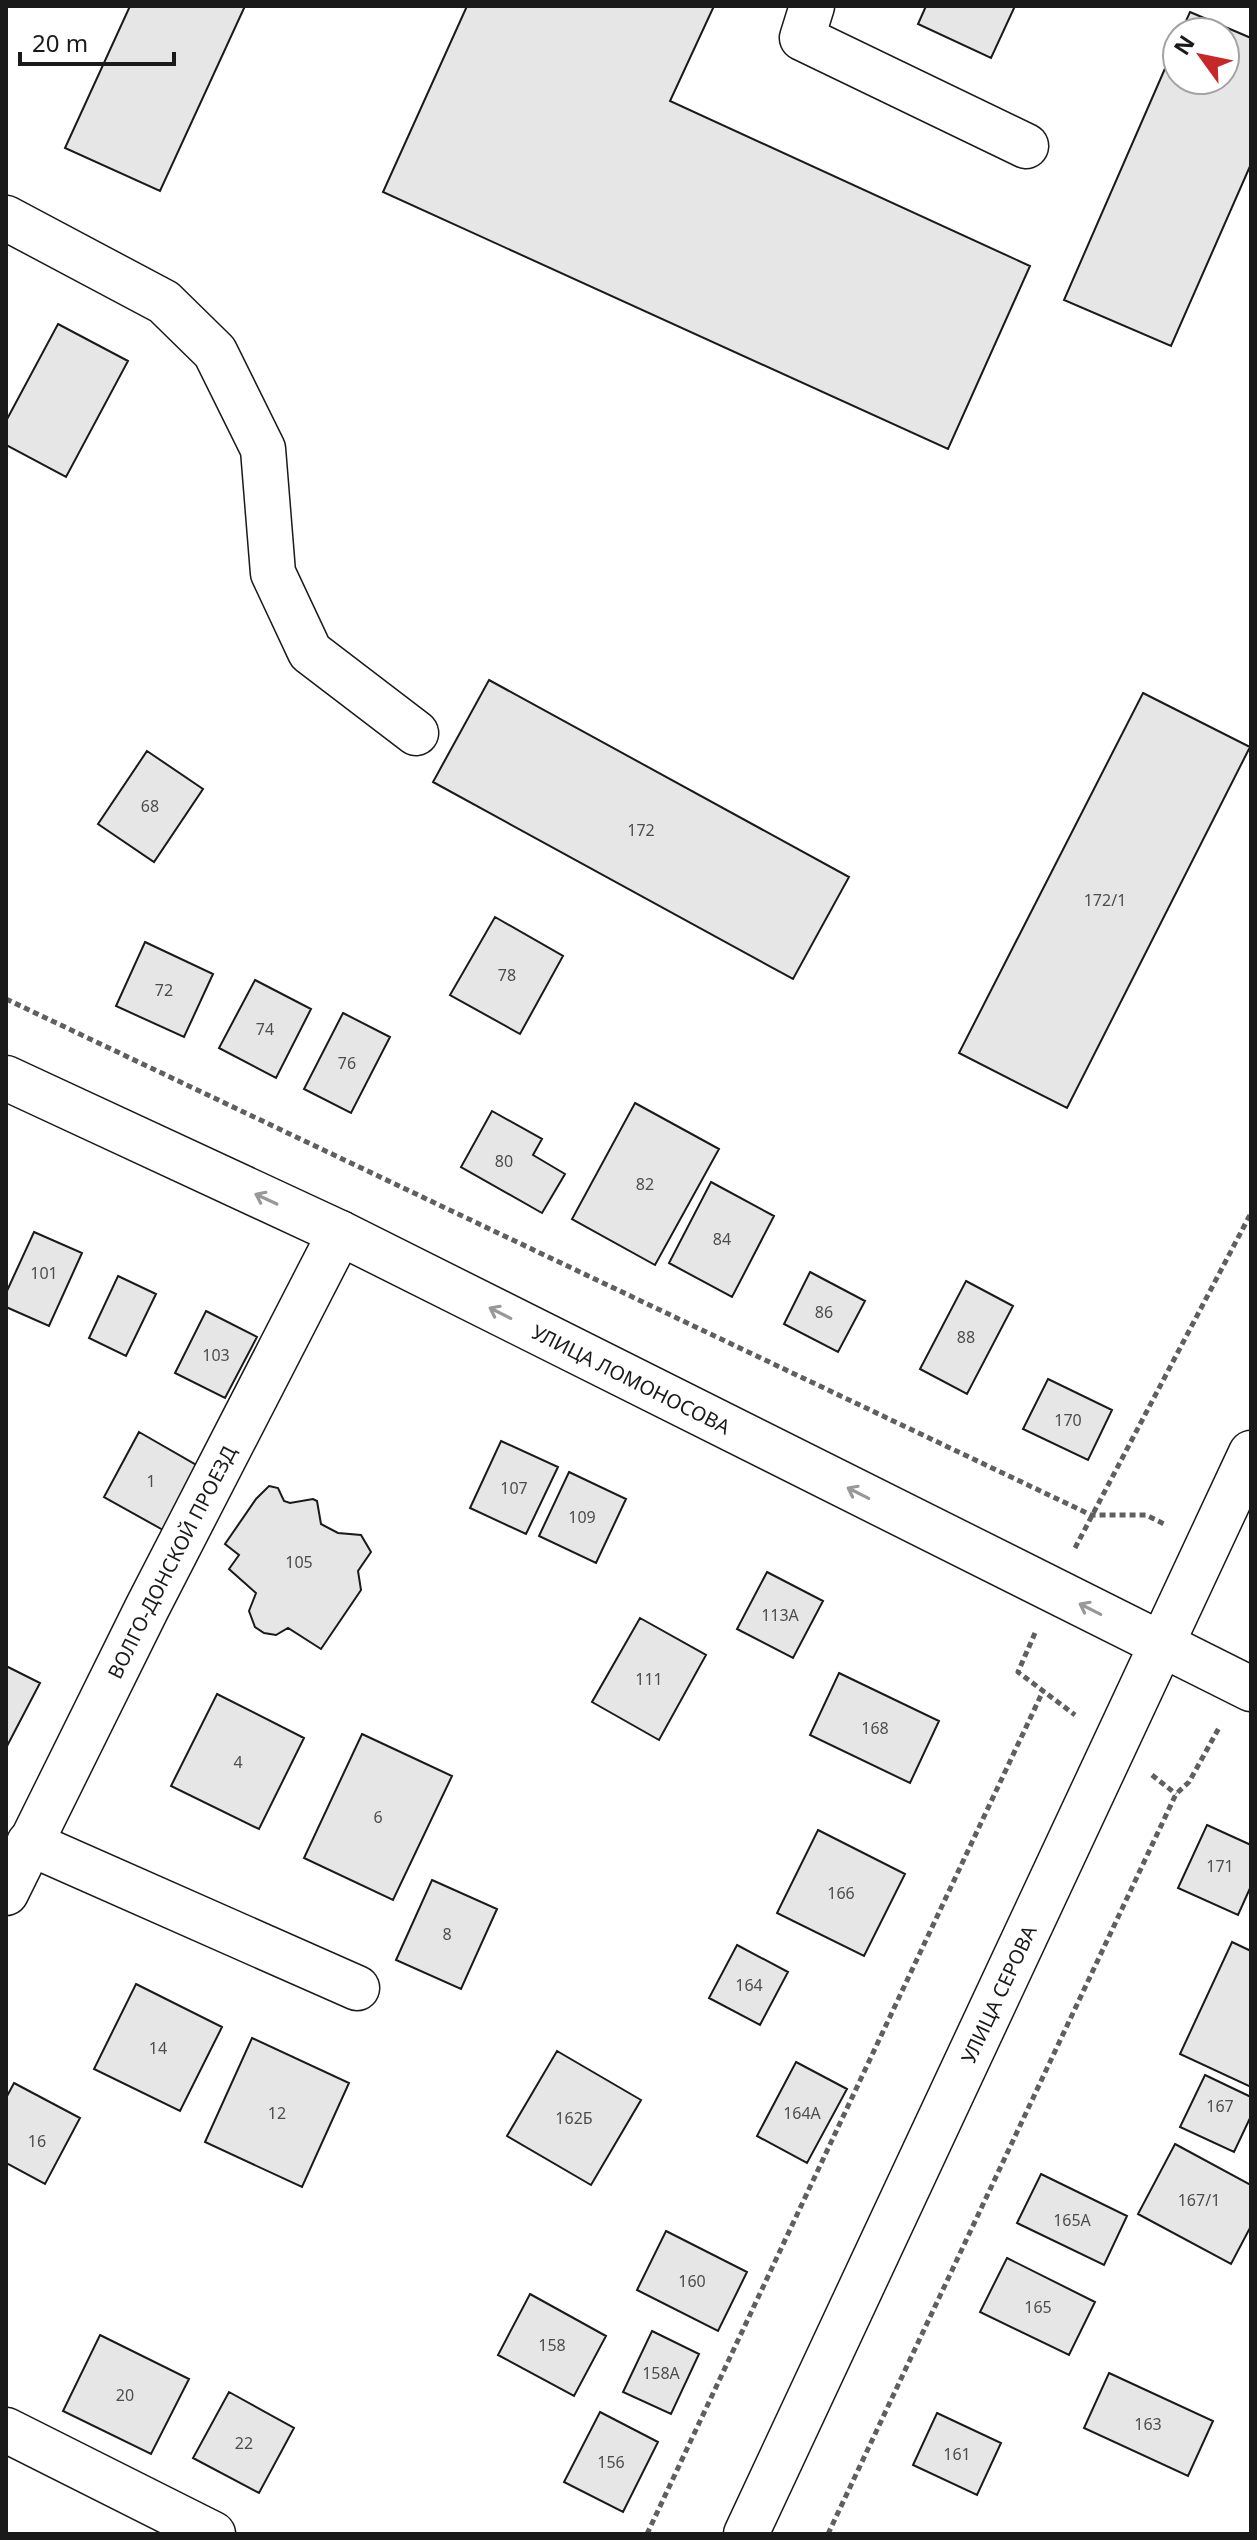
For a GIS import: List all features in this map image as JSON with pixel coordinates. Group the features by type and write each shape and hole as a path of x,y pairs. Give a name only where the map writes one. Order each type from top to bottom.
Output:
{"street":[{"path":"812,6 802,38 1026,146"},
{"path":"6,218 164,302 215,352 263,449 273,573 310,652 416,733"},
{"name":"УЛИЦА ЛОМОНОСОВА","path":"6,1078 340,1233 1247,1687"},
{"name":"ВОЛГО-ДОНСКОЙ ПРОЕЗД","path":"16,1862 340,1233"},
{"name":"УЛИЦА СЕРОВА","path":"746,2534 1251,1453"},
{"path":"16,1862 357,1988"},
{"path":"6,2430 213,2534"}],"path":[{"path":"6,999 1091,1515 1146,1515 1206,1544"},
{"path":"1176,1794 1018,1672 1053,1591 1091,1515 1251,1213"},
{"path":"828,2534 1176,1794 1189,1782 1247,1687"},
{"path":"647,2534 1043,1691"}],"building":[{"path":"130,6 245,6 160,191 65,148"},
{"path":"467,6 714,6 670,101 1030,266 948,449 383,192"},
{"path":"926,6 1015,6 991,58 918,24"},
{"path":"1241,34 1251,38 1251,164 1171,346 1064,300 1161,78 1161,96 1241,96"},
{"path":"58,324 128,361 66,477 6,445 6,421"},
{"path":"489,680 849,877 793,979 433,782"},
{"path":"1143,693 1250,747 1067,1108 959,1053"},
{"path":"147,751 203,789 154,862 98,824"},
{"path":"495,917 563,956 520,1034 450,995"},
{"path":"145,942 213,974 184,1037 116,1006"},
{"path":"255,980 311,1009 276,1078 219,1048"},
{"path":"343,1013 390,1037 351,1113 304,1089"},
{"path":"635,1103 719,1149 655,1265 572,1219"},
{"path":"492,1111 542,1139 533,1155 565,1174 542,1213 461,1167"},
{"path":"711,1182 774,1216 732,1297 669,1263"},
{"path":"34,1232 82,1253 49,1326 6,1307 6,1293"},
{"path":"810,1272 865,1301 838,1352 784,1324"},
{"path":"118,1276 156,1294 126,1356 89,1338"},
{"path":"966,1281 1013,1306 967,1394 920,1369"},
{"path":"206,1311 257,1337 225,1398 175,1373"},
{"path":"1048,1379 1112,1410 1088,1460 1023,1429"},
{"path":"139,1432 198,1466 163,1530 104,1497"},
{"path":"501,1441 558,1467 526,1534 470,1508"},
{"path":"569,1472 626,1499 596,1563 539,1536"},
{"path":"269,1486 278,1488 284,1501 290,1503 317,1501 321,1524 338,1533 361,1535 371,1552 358,1571 361,1590 321,1649 288,1628 276,1635 264,1633 255,1627 249,1611 256,1593 229,1569 239,1555 225,1544 256,1499"},
{"path":"767,1572 823,1601 793,1658 737,1629"},
{"path":"640,1618 706,1655 659,1740 592,1702"},
{"path":"6,1666 40,1683 6,1748"},
{"path":"839,1673 939,1721 910,1783 810,1735"},
{"path":"217,1694 304,1738 259,1829 171,1786"},
{"path":"362,1734 452,1776 393,1900 304,1858"},
{"path":"1207,1825 1251,1845 1251,1886 1238,1915 1178,1888"},
{"path":"818,1830 905,1874 864,1956 777,1913"},
{"path":"432,1880 497,1909 461,1989 396,1960"},
{"path":"1232,1942 1251,1951 1251,2087 1180,2054"},
{"path":"737,1945 788,1972 760,2025 709,1998"},
{"path":"136,1984 222,2027 180,2111 94,2069"},
{"path":"252,2038 349,2083 302,2187 205,2142"},
{"path":"557,2051 641,2100 591,2185 507,2136"},
{"path":"796,2062 847,2089 807,2163 757,2136"},
{"path":"1205,2075 1251,2097 1251,2116 1234,2152 1180,2127"},
{"path":"14,2083 80,2118 45,2184 6,2163 6,2098"},
{"path":"1175,2144 1251,2185 1251,2226 1231,2264 1138,2214"},
{"path":"1041,2174 1127,2216 1104,2265 1017,2223"},
{"path":"666,2231 747,2272 718,2331 637,2290"},
{"path":"1007,2258 1095,2302 1069,2355 980,2312"},
{"path":"530,2294 606,2336 574,2396 498,2355"},
{"path":"652,2331 699,2354 671,2414 623,2392"},
{"path":"100,2335 189,2379 151,2454 63,2411"},
{"path":"1109,2373 1213,2421 1188,2476 1084,2428"},
{"path":"229,2392 294,2428 259,2493 193,2458"},
{"path":"600,2412 658,2442 623,2512 564,2482"},
{"path":"937,2413 1001,2443 977,2495 913,2465"}]}
